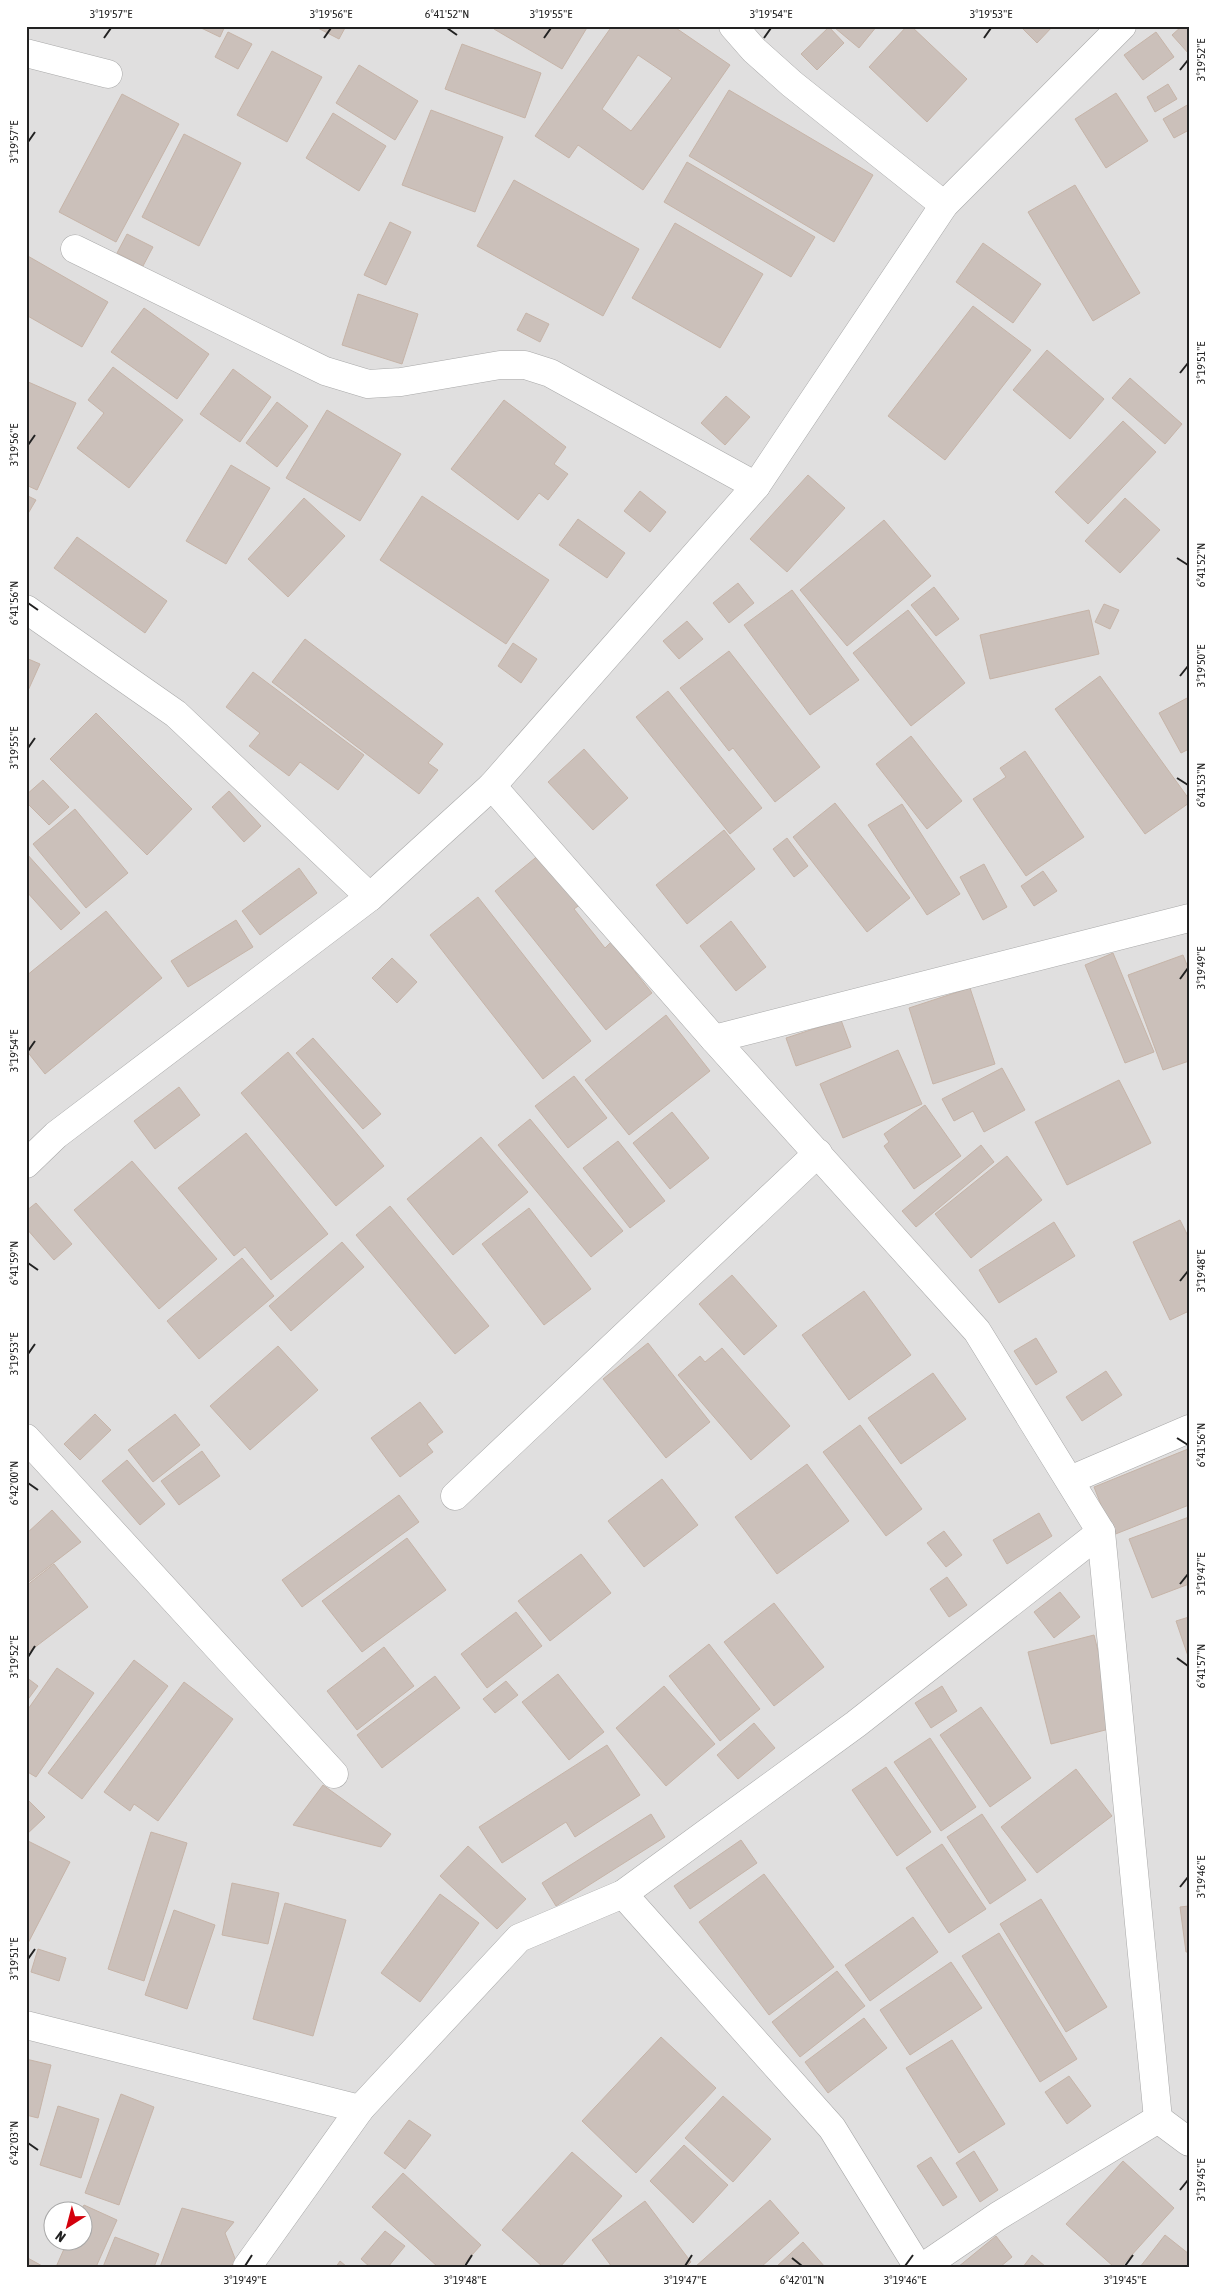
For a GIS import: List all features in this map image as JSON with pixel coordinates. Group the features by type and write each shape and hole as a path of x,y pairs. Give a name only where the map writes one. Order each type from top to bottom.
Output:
{"street":[{"path":"733,26 754,50 792,84 944,205"},
{"path":"26,1164 56,1135 370,897 492,786 756,486 944,205 1122,26"},
{"path":"26,53 108,74"},
{"path":"76,249 325,371 368,384 401,382 500,365 525,366 550,372 756,486"},
{"path":"26,609 176,714 370,897"},
{"path":"492,786 714,1039 977,1331 1101,1532 1158,2119 1189,2142"},
{"path":"714,1039 1189,918"},
{"path":"455,1496 818,1153"},
{"path":"1070,1480 1189,1429"},
{"path":"26,1438 334,1774"},
{"path":"247,2267 360,2109 518,1938 623,1894 856,1724 1101,1532"},
{"path":"623,1894 832,2128 918,2267"},
{"path":"26,2025 360,2109"},
{"path":"923,2267 998,2216 1158,2119"}],"shaded area":[{"path":"26,26 1189,26 1189,2267 26,2267"}],"building":[{"path":"197,26 225,26 220,37"},
{"path":"314,26 346,26 339,39"},
{"path":"496,26 588,26 562,69 494,29"},
{"path":"612,26 673,26 730,65 643,190 578,145 569,158 535,136","holes":["638,55 672,78 631,131 602,109"]},
{"path":"837,26 877,26 859,48 835,28"},
{"path":"907,26 911,26 967,79 927,122 869,67"},
{"path":"1020,26 1053,26 1037,43"},
{"path":"1182,26 1189,26 1189,54 1172,35"},
{"path":"829,27 844,43 817,70 801,54"},
{"path":"228,32 252,44 238,69 215,57"},
{"path":"1156,32 1174,57 1143,80 1124,55"},
{"path":"462,44 541,73 525,118 445,89"},
{"path":"272,51 322,77 287,142 237,115"},
{"path":"359,65 418,101 395,140 336,103"},
{"path":"1168,84 1177,99 1155,112 1147,97"},
{"path":"729,90 873,175 834,242 689,156"},
{"path":"1116,93 1148,141 1106,168 1075,119"},
{"path":"122,94 179,124 116,242 59,212"},
{"path":"1189,104 1189,130 1174,138 1163,119"},
{"path":"431,110 503,137 475,212 402,185"},
{"path":"333,113 386,146 359,191 306,158"},
{"path":"184,134 241,163 199,246 142,217"},
{"path":"687,162 815,237 791,277 664,202"},
{"path":"514,180 639,249 603,316 477,246"},
{"path":"1075,185 1140,293 1093,321 1028,212"},
{"path":"390,222 411,232 386,285 364,275"},
{"path":"675,223 763,274 720,348 632,298"},
{"path":"127,234 153,247 143,266 117,253"},
{"path":"983,243 1041,284 1013,323 956,282"},
{"path":"26,255 108,302 82,347 26,315"},
{"path":"358,294 418,314 402,364 342,345"},
{"path":"973,306 1031,350 945,460 888,416"},
{"path":"144,308 209,354 177,399 111,352"},
{"path":"526,313 549,324 540,342 517,330"},
{"path":"1047,350 1104,399 1070,439 1013,390"},
{"path":"113,367 183,420 129,488 77,448 104,413 88,400"},
{"path":"233,369 271,397 240,442 200,414"},
{"path":"1130,378 1182,424 1165,444 1112,398"},
{"path":"26,381 76,403 37,490 26,485"},
{"path":"726,396 750,417 725,445 701,423"},
{"path":"504,400 566,447 554,464 568,474 548,500 539,493 518,520 451,469"},
{"path":"277,402 308,426 277,467 246,443"},
{"path":"327,410 401,454 360,521 286,478"},
{"path":"1123,421 1156,452 1088,524 1055,492"},
{"path":"231,465 270,488 226,564 186,541"},
{"path":"808,475 845,508 787,572 750,539"},
{"path":"640,491 666,512 650,532 624,511"},
{"path":"26,495 36,500 26,517"},
{"path":"422,496 549,580 506,644 380,560"},
{"path":"304,498 345,536 288,597 248,559"},
{"path":"1125,498 1160,530 1120,573 1085,541"},
{"path":"578,519 625,553 607,578 559,545"},
{"path":"884,520 931,576 847,646 800,590"},
{"path":"77,537 167,601 145,633 54,568"},
{"path":"738,583 754,603 729,623 713,603"},
{"path":"934,587 959,619 936,636 911,605"},
{"path":"792,590 859,680 810,715 744,625"},
{"path":"1104,604 1119,610 1110,629 1095,622"},
{"path":"908,610 965,683 911,726 853,653"},
{"path":"1089,610 1099,654 990,679 980,635"},
{"path":"687,621 703,639 679,659 663,641"},
{"path":"305,639 443,744 428,763 438,770 419,794 272,682"},
{"path":"513,643 537,659 521,683 498,666"},
{"path":"729,651 820,767 775,802 733,748 729,751 680,688"},
{"path":"26,658 40,664 26,695"},
{"path":"253,672 364,755 338,790 300,762 289,776 249,746 260,733 226,707"},
{"path":"1100,676 1189,799 1189,803 1145,834 1055,709"},
{"path":"668,691 762,808 730,834 636,717"},
{"path":"1189,697 1189,749 1181,753 1159,713"},
{"path":"96,713 192,809 147,855 50,759"},
{"path":"911,736 962,801 927,829 876,764"},
{"path":"584,749 628,798 593,830 548,782"},
{"path":"1025,751 1084,837 1026,876 973,799 1006,777 1000,768"},
{"path":"43,780 69,807 49,825 26,802 26,795"},
{"path":"229,791 261,826 244,842 212,807"},
{"path":"835,803 910,898 867,932 793,837"},
{"path":"902,804 960,894 927,915 868,825"},
{"path":"75,809 128,873 86,908 33,844"},
{"path":"724,830 755,869 687,924 656,885"},
{"path":"787,838 808,866 794,877 773,849"},
{"path":"26,853 80,913 61,930 26,891"},
{"path":"540,854 581,904 574,909 605,948 611,942 652,993 606,1030 495,891"},
{"path":"984,864 1007,907 983,920 960,877"},
{"path":"299,868 317,893 260,935 242,911"},
{"path":"1043,871 1057,891 1034,906 1021,886"},
{"path":"478,897 591,1041 543,1079 430,935"},
{"path":"106,911 162,978 45,1074 26,1050 26,976"},
{"path":"236,920 253,947 188,987 171,961"},
{"path":"731,921 766,967 736,991 700,946"},
{"path":"1113,953 1154,1052 1125,1063 1085,965"},
{"path":"1183,955 1189,970 1189,1061 1163,1070 1128,975"},
{"path":"392,958 417,982 397,1003 372,978"},
{"path":"970,988 995,1064 933,1084 909,1008"},
{"path":"666,1015 710,1071 629,1135 585,1080"},
{"path":"841,1020 851,1047 796,1066 786,1038"},
{"path":"313,1038 381,1114 363,1129 296,1053"},
{"path":"898,1050 922,1104 843,1138 820,1084"},
{"path":"288,1052 384,1166 336,1206 241,1093"},
{"path":"1002,1068 1025,1110 984,1132 973,1111 954,1121 942,1099"},
{"path":"574,1076 607,1118 568,1148 535,1106"},
{"path":"1119,1080 1151,1143 1067,1185 1035,1122"},
{"path":"179,1087 200,1115 155,1149 134,1121"},
{"path":"925,1105 961,1156 914,1189 884,1146 889,1142 884,1134"},
{"path":"672,1112 709,1158 670,1189 633,1143"},
{"path":"530,1119 623,1231 591,1257 498,1145"},
{"path":"246,1133 328,1234 271,1280 245,1247 234,1256 178,1188"},
{"path":"481,1137 528,1192 453,1255 407,1199"},
{"path":"618,1141 665,1201 630,1228 583,1168"},
{"path":"981,1145 994,1162 916,1227 902,1211"},
{"path":"1007,1156 1042,1200 971,1258 935,1214"},
{"path":"132,1161 217,1259 159,1309 74,1210"},
{"path":"36,1203 72,1244 54,1260 26,1228 26,1211"},
{"path":"390,1206 489,1326 455,1354 356,1235"},
{"path":"529,1208 591,1289 544,1325 482,1244"},
{"path":"1180,1220 1189,1238 1189,1311 1170,1320 1133,1242"},
{"path":"1054,1222 1075,1256 999,1303 979,1270"},
{"path":"342,1242 364,1267 291,1331 269,1306"},
{"path":"242,1258 274,1296 199,1359 167,1321"},
{"path":"732,1275 777,1326 744,1355 699,1304"},
{"path":"864,1291 911,1355 849,1400 802,1335"},
{"path":"1036,1338 1057,1372 1036,1385 1014,1351"},
{"path":"648,1343 710,1422 666,1458 603,1379"},
{"path":"278,1346 318,1390 250,1450 210,1406"},
{"path":"722,1348 790,1426 751,1460 678,1375 700,1356 705,1362"},
{"path":"1106,1371 1122,1395 1082,1421 1066,1397"},
{"path":"933,1373 966,1419 901,1464 868,1418"},
{"path":"420,1402 443,1432 427,1444 433,1452 400,1477 371,1438"},
{"path":"95,1414 111,1430 80,1460 64,1444"},
{"path":"175,1414 200,1445 153,1482 128,1450"},
{"path":"860,1425 922,1509 886,1536 823,1452"},
{"path":"1188,1449 1189,1505 1113,1535 1094,1487"},
{"path":"202,1451 220,1476 179,1505 161,1481"},
{"path":"127,1460 165,1504 140,1525 102,1481"},
{"path":"807,1464 849,1521 777,1574 735,1517"},
{"path":"662,1479 698,1525 644,1567 608,1521"},
{"path":"399,1495 419,1522 302,1607 282,1580"},
{"path":"52,1510 81,1542 26,1584 26,1534"},
{"path":"1039,1513 1052,1536 1007,1564 993,1540"},
{"path":"1189,1517 1189,1584 1152,1598 1129,1539"},
{"path":"944,1531 962,1555 946,1567 927,1543"},
{"path":"407,1538 446,1590 362,1652 322,1601"},
{"path":"581,1554 611,1593 550,1641 518,1601"},
{"path":"54,1564 88,1607 26,1654 26,1586"},
{"path":"947,1577 967,1605 949,1617 930,1589"},
{"path":"1060,1592 1080,1617 1054,1638 1034,1612"},
{"path":"774,1603 824,1667 774,1706 724,1642"},
{"path":"516,1612 542,1646 487,1688 461,1654"},
{"path":"1189,1617 1189,1659 1176,1621"},
{"path":"1094,1635 1117,1727 1051,1744 1028,1652"},
{"path":"709,1644 760,1709 720,1741 669,1676"},
{"path":"384,1647 414,1686 357,1730 327,1691"},
{"path":"134,1660 168,1686 82,1799 48,1773"},
{"path":"57,1668 94,1693 36,1777 26,1771 26,1712"},
{"path":"558,1674 604,1732 569,1760 522,1702"},
{"path":"435,1676 460,1708 382,1768 357,1735"},
{"path":"26,1677 38,1686 26,1702"},
{"path":"506,1681 518,1695 495,1713 483,1699"},
{"path":"184,1682 233,1719 158,1821 134,1804 130,1811 104,1792"},
{"path":"664,1686 715,1744 666,1786 616,1728"},
{"path":"942,1686 957,1711 931,1728 915,1703"},
{"path":"981,1707 1031,1778 990,1807 940,1735"},
{"path":"754,1723 775,1748 738,1779 717,1755"},
{"path":"930,1738 976,1807 941,1831 894,1762"},
{"path":"607,1745 640,1795 575,1837 566,1822 502,1863 479,1827"},
{"path":"886,1767 931,1832 897,1856 852,1790"},
{"path":"1076,1769 1112,1816 1037,1873 1001,1827"},
{"path":"323,1785 391,1834 381,1847 293,1825"},
{"path":"26,1798 45,1817 26,1835"},
{"path":"651,1814 665,1837 556,1906 542,1883"},
{"path":"982,1814 1026,1880 990,1904 947,1837"},
{"path":"151,1832 187,1843 144,1981 108,1969"},
{"path":"26,1840 70,1862 26,1947"},
{"path":"741,1840 757,1863 690,1909 674,1886"},
{"path":"942,1844 986,1909 949,1933 906,1868"},
{"path":"468,1846 526,1899 497,1929 440,1876"},
{"path":"764,1874 834,1967 769,2015 699,1922"},
{"path":"232,1883 279,1893 268,1944 222,1935"},
{"path":"440,1894 479,1923 420,2002 381,1973"},
{"path":"1041,1899 1107,2007 1066,2032 1000,1924"},
{"path":"285,1903 346,1920 313,2036 253,2019"},
{"path":"1189,1906 1189,1952 1186,1952 1180,1907"},
{"path":"174,1910 215,1925 187,2009 145,1995"},
{"path":"913,1917 938,1952 870,2001 845,1965"},
{"path":"999,1933 1077,2059 1040,2082 962,1956"},
{"path":"38,1949 66,1958 59,1981 31,1972"},
{"path":"951,1962 982,2008 910,2055 880,2010"},
{"path":"837,1971 865,2006 800,2057 772,2022"},
{"path":"864,2018 887,2048 828,2093 805,2062"},
{"path":"661,2037 716,2088 636,2173 582,2121"},
{"path":"952,2040 1005,2124 959,2153 906,2068"},
{"path":"26,2059 51,2065 38,2118 26,2115"},
{"path":"1069,2076 1091,2106 1067,2124 1045,2092"},
{"path":"121,2094 154,2107 119,2205 85,2193"},
{"path":"723,2096 771,2139 733,2182 685,2138"},
{"path":"58,2106 99,2119 81,2178 40,2165"},
{"path":"409,2120 431,2135 405,2169 384,2153"},
{"path":"684,2145 728,2185 693,2223 650,2181"},
{"path":"974,2151 998,2190 980,2202 956,2163"},
{"path":"572,2152 622,2196 560,2267 543,2267 502,2230"},
{"path":"931,2157 957,2197 943,2206 917,2166"},
{"path":"1123,2161 1174,2208 1121,2267 1114,2267 1066,2224"},
{"path":"403,2173 481,2245 461,2267 438,2267 372,2207"},
{"path":"770,2200 799,2233 761,2267 695,2267"},
{"path":"645,2201 691,2262 686,2267 612,2267 592,2240"},
{"path":"182,2208 234,2222 225,2233 236,2261 230,2267 160,2267"},
{"path":"92,2209 117,2220 96,2267 56,2267 64,2250 92,2250"},
{"path":"385,2231 405,2246 388,2267 370,2267 361,2259"},
{"path":"1165,2235 1189,2254 1189,2267 1140,2267"},
{"path":"996,2236 1012,2257 1000,2267 958,2267"},
{"path":"115,2237 159,2254 154,2267 103,2267"},
{"path":"803,2242 825,2267 776,2267"},
{"path":"1032,2255 1046,2267 1023,2267"},
{"path":"26,2257 44,2267 26,2267"},
{"path":"340,2261 347,2267 336,2267"}]}
